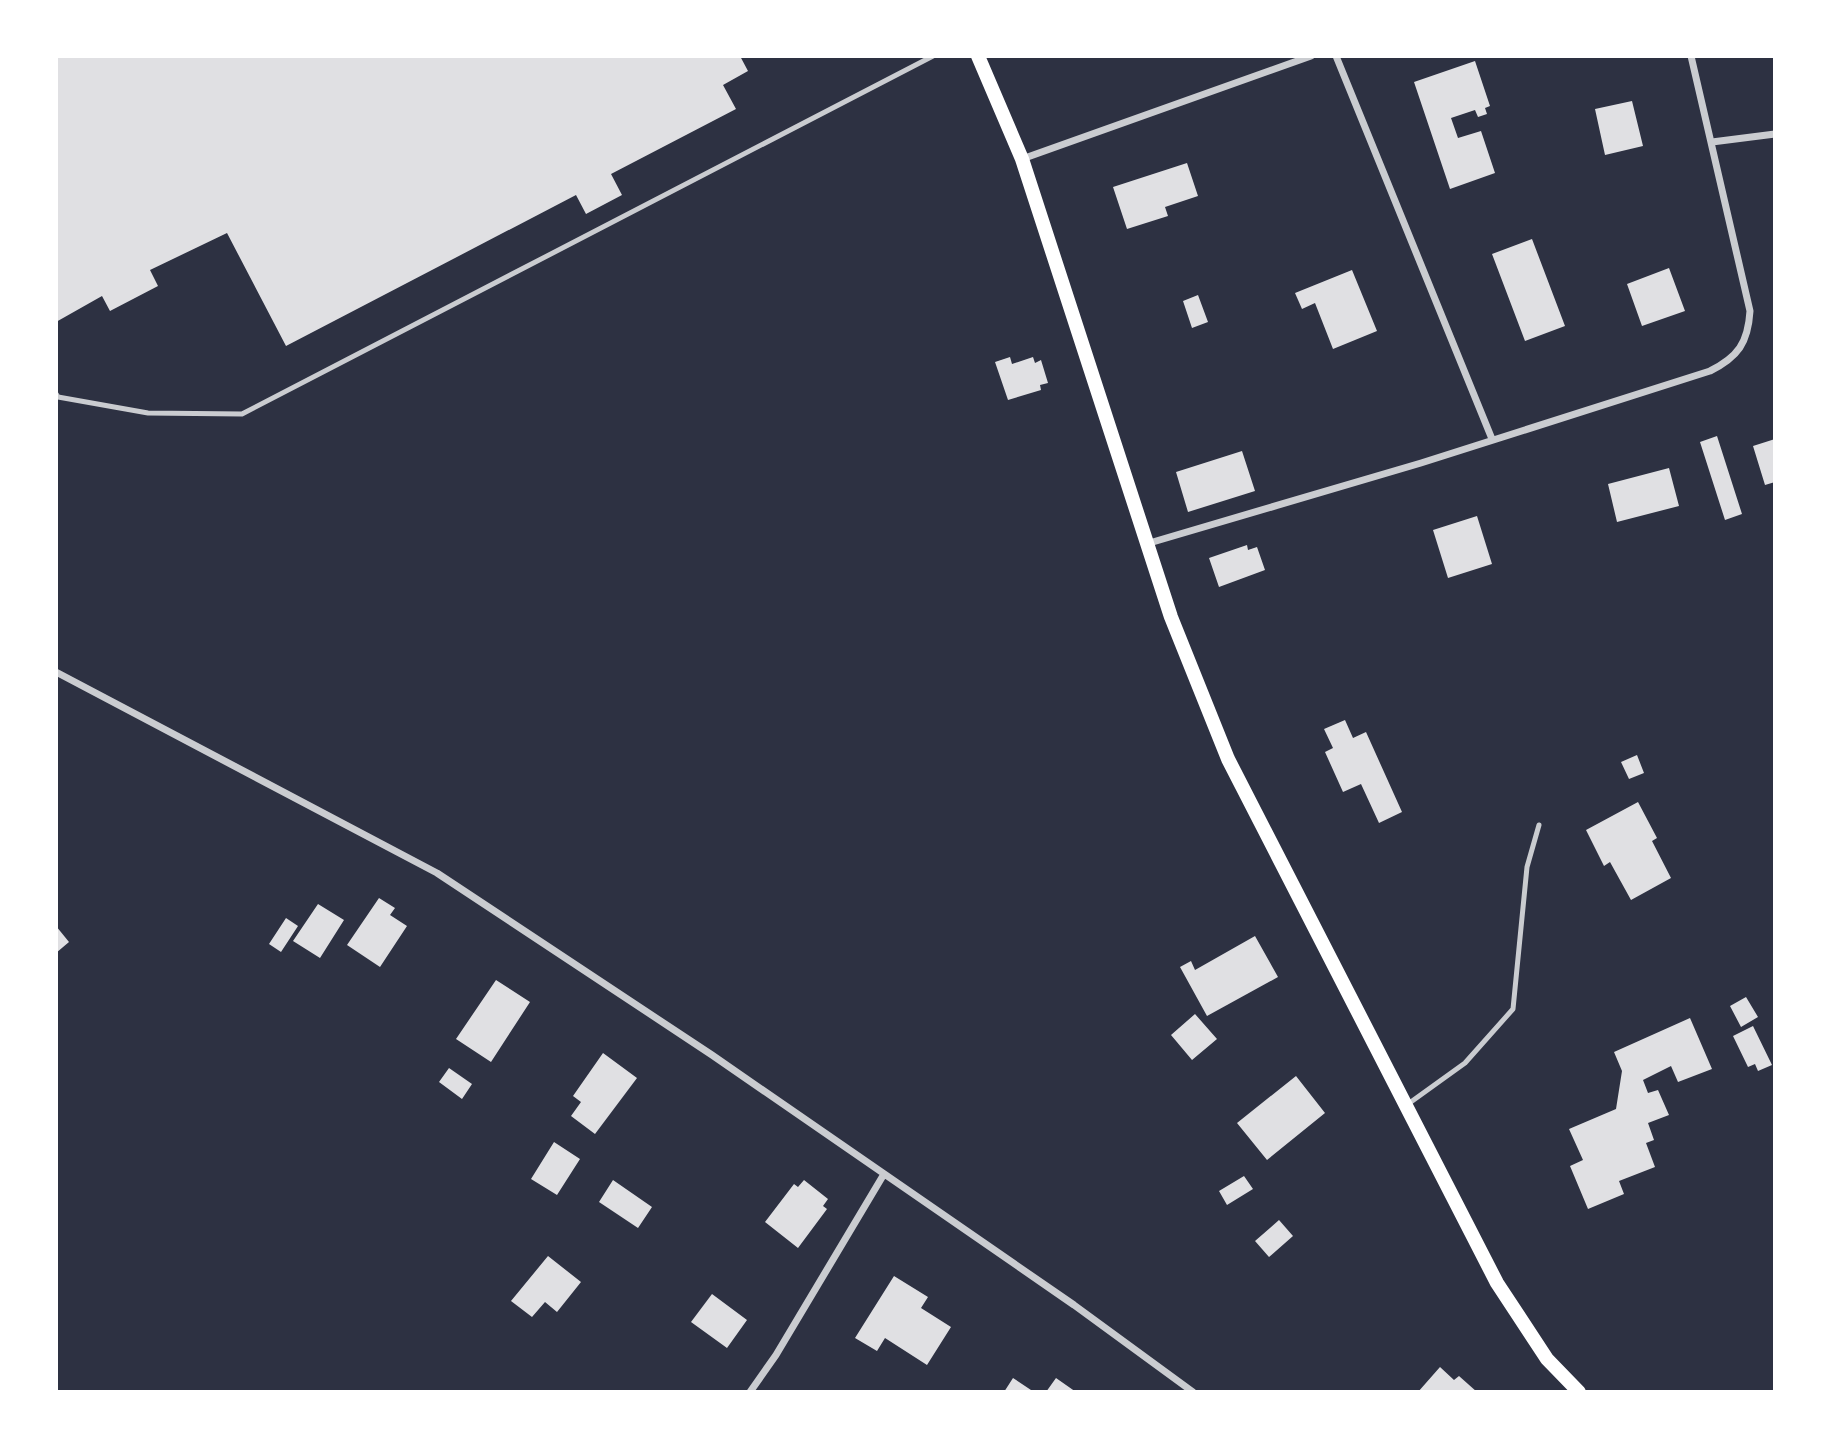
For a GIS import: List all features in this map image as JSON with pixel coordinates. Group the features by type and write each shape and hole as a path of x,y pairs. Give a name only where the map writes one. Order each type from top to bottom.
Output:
{"main road":[{"path":"978,56 1022,159 1171,617 1228,759 1319,932 1404,1107 1497,1283 1547,1359 1579,1392"}],"street":[{"path":"1022,159 1311,56"},
{"path":"1336,56 1492,439"},
{"path":"1146,544 1710,371 1728,362 1741,350 1748,331 1750,311 1691,56"},
{"path":"1712,142 1775,134"},
{"path":"56,672 437,873 701,1047 1194,1392"},
{"path":"750,1392 776,1354 884,1174"}],"lane":[{"path":"56,394 58,397 148,413 242,414 933,56"},
{"path":"1404,1107 1465,1063 1513,1009 1527,867 1539,825"}],"building":[{"path":"56,56 740,56 748,71 723,85 736,109 611,174 622,195 586,214 576,195 286,346 227,233 150,270 158,286 110,311 102,296 56,322"},
{"path":"1475,61 1490,106 1485,108 1487,114 1478,117 1475,110 1451,118 1458,138 1481,131 1495,173 1450,189 1414,82"},
{"path":"1632,101 1643,146 1605,155 1595,109"},
{"path":"1187,163 1198,196 1165,207 1168,216 1127,229 1113,187"},
{"path":"1532,239 1565,326 1525,341 1492,254"},
{"path":"1669,268 1685,311 1642,326 1627,284"},
{"path":"1352,270 1377,331 1333,349 1315,303 1302,309 1295,293"},
{"path":"1198,295 1208,322 1192,328 1183,301"},
{"path":"1010,357 1012,364 1033,357 1035,363 1041,360 1048,383 1040,385 1041,390 1008,400 995,362"},
{"path":"1717,436 1742,514 1725,520 1700,442"},
{"path":"1775,439 1775,482 1765,485 1753,446"},
{"path":"1242,451 1255,491 1188,512 1176,472"},
{"path":"1669,468 1679,506 1617,522 1608,484"},
{"path":"1477,516 1492,564 1448,578 1433,530"},
{"path":"1247,545 1248,550 1257,547 1265,570 1219,587 1209,558"},
{"path":"1345,720 1353,738 1366,732 1402,812 1379,823 1361,784 1343,792 1325,752 1333,748 1324,729"},
{"path":"1637,755 1644,773 1629,779 1621,762"},
{"path":"1638,802 1657,838 1652,841 1671,878 1631,900 1610,862 1604,866 1586,830"},
{"path":"379,898 395,908 390,915 407,926 380,967 347,945"},
{"path":"318,904 344,920 320,958 293,941"},
{"path":"286,918 298,926 281,952 269,944"},
{"path":"56,926 69,942 56,953"},
{"path":"1255,936 1278,977 1207,1016 1180,967 1191,961 1195,970"},
{"path":"496,980 530,1002 491,1062 456,1039"},
{"path":"1746,997 1758,1017 1741,1027 1730,1006"},
{"path":"1195,1014 1217,1039 1192,1060 1171,1035"},
{"path":"1690,1018 1712,1069 1678,1082 1671,1066 1643,1080 1648,1093 1658,1090 1669,1115 1648,1123 1654,1140 1646,1143 1655,1167 1619,1181 1624,1194 1588,1209 1570,1166 1583,1160 1569,1129 1616,1109 1622,1071 1614,1052"},
{"path":"1753,1026 1772,1065 1758,1071 1755,1064 1748,1067 1733,1036"},
{"path":"603,1053 637,1078 595,1134 571,1116 581,1102 573,1096"},
{"path":"449,1068 472,1084 462,1099 439,1082"},
{"path":"1296,1076 1325,1113 1267,1160 1237,1123"},
{"path":"554,1142 580,1159 557,1195 531,1179"},
{"path":"1244,1176 1253,1189 1227,1205 1219,1191"},
{"path":"613,1180 652,1207 638,1228 599,1202"},
{"path":"804,1180 828,1199 823,1206 827,1209 798,1248 765,1222 794,1184 798,1187"},
{"path":"1279,1220 1293,1236 1269,1257 1255,1241"},
{"path":"548,1256 581,1282 557,1312 545,1302 532,1317 511,1301"},
{"path":"894,1276 928,1297 921,1308 951,1327 927,1365 885,1338 877,1351 855,1338"},
{"path":"712,1294 747,1320 727,1348 691,1322"},
{"path":"1440,1367 1454,1380 1459,1376 1477,1392 1418,1392"},
{"path":"1013,1378 1034,1392 1004,1392"},
{"path":"1056,1378 1076,1392 1046,1392"}]}
